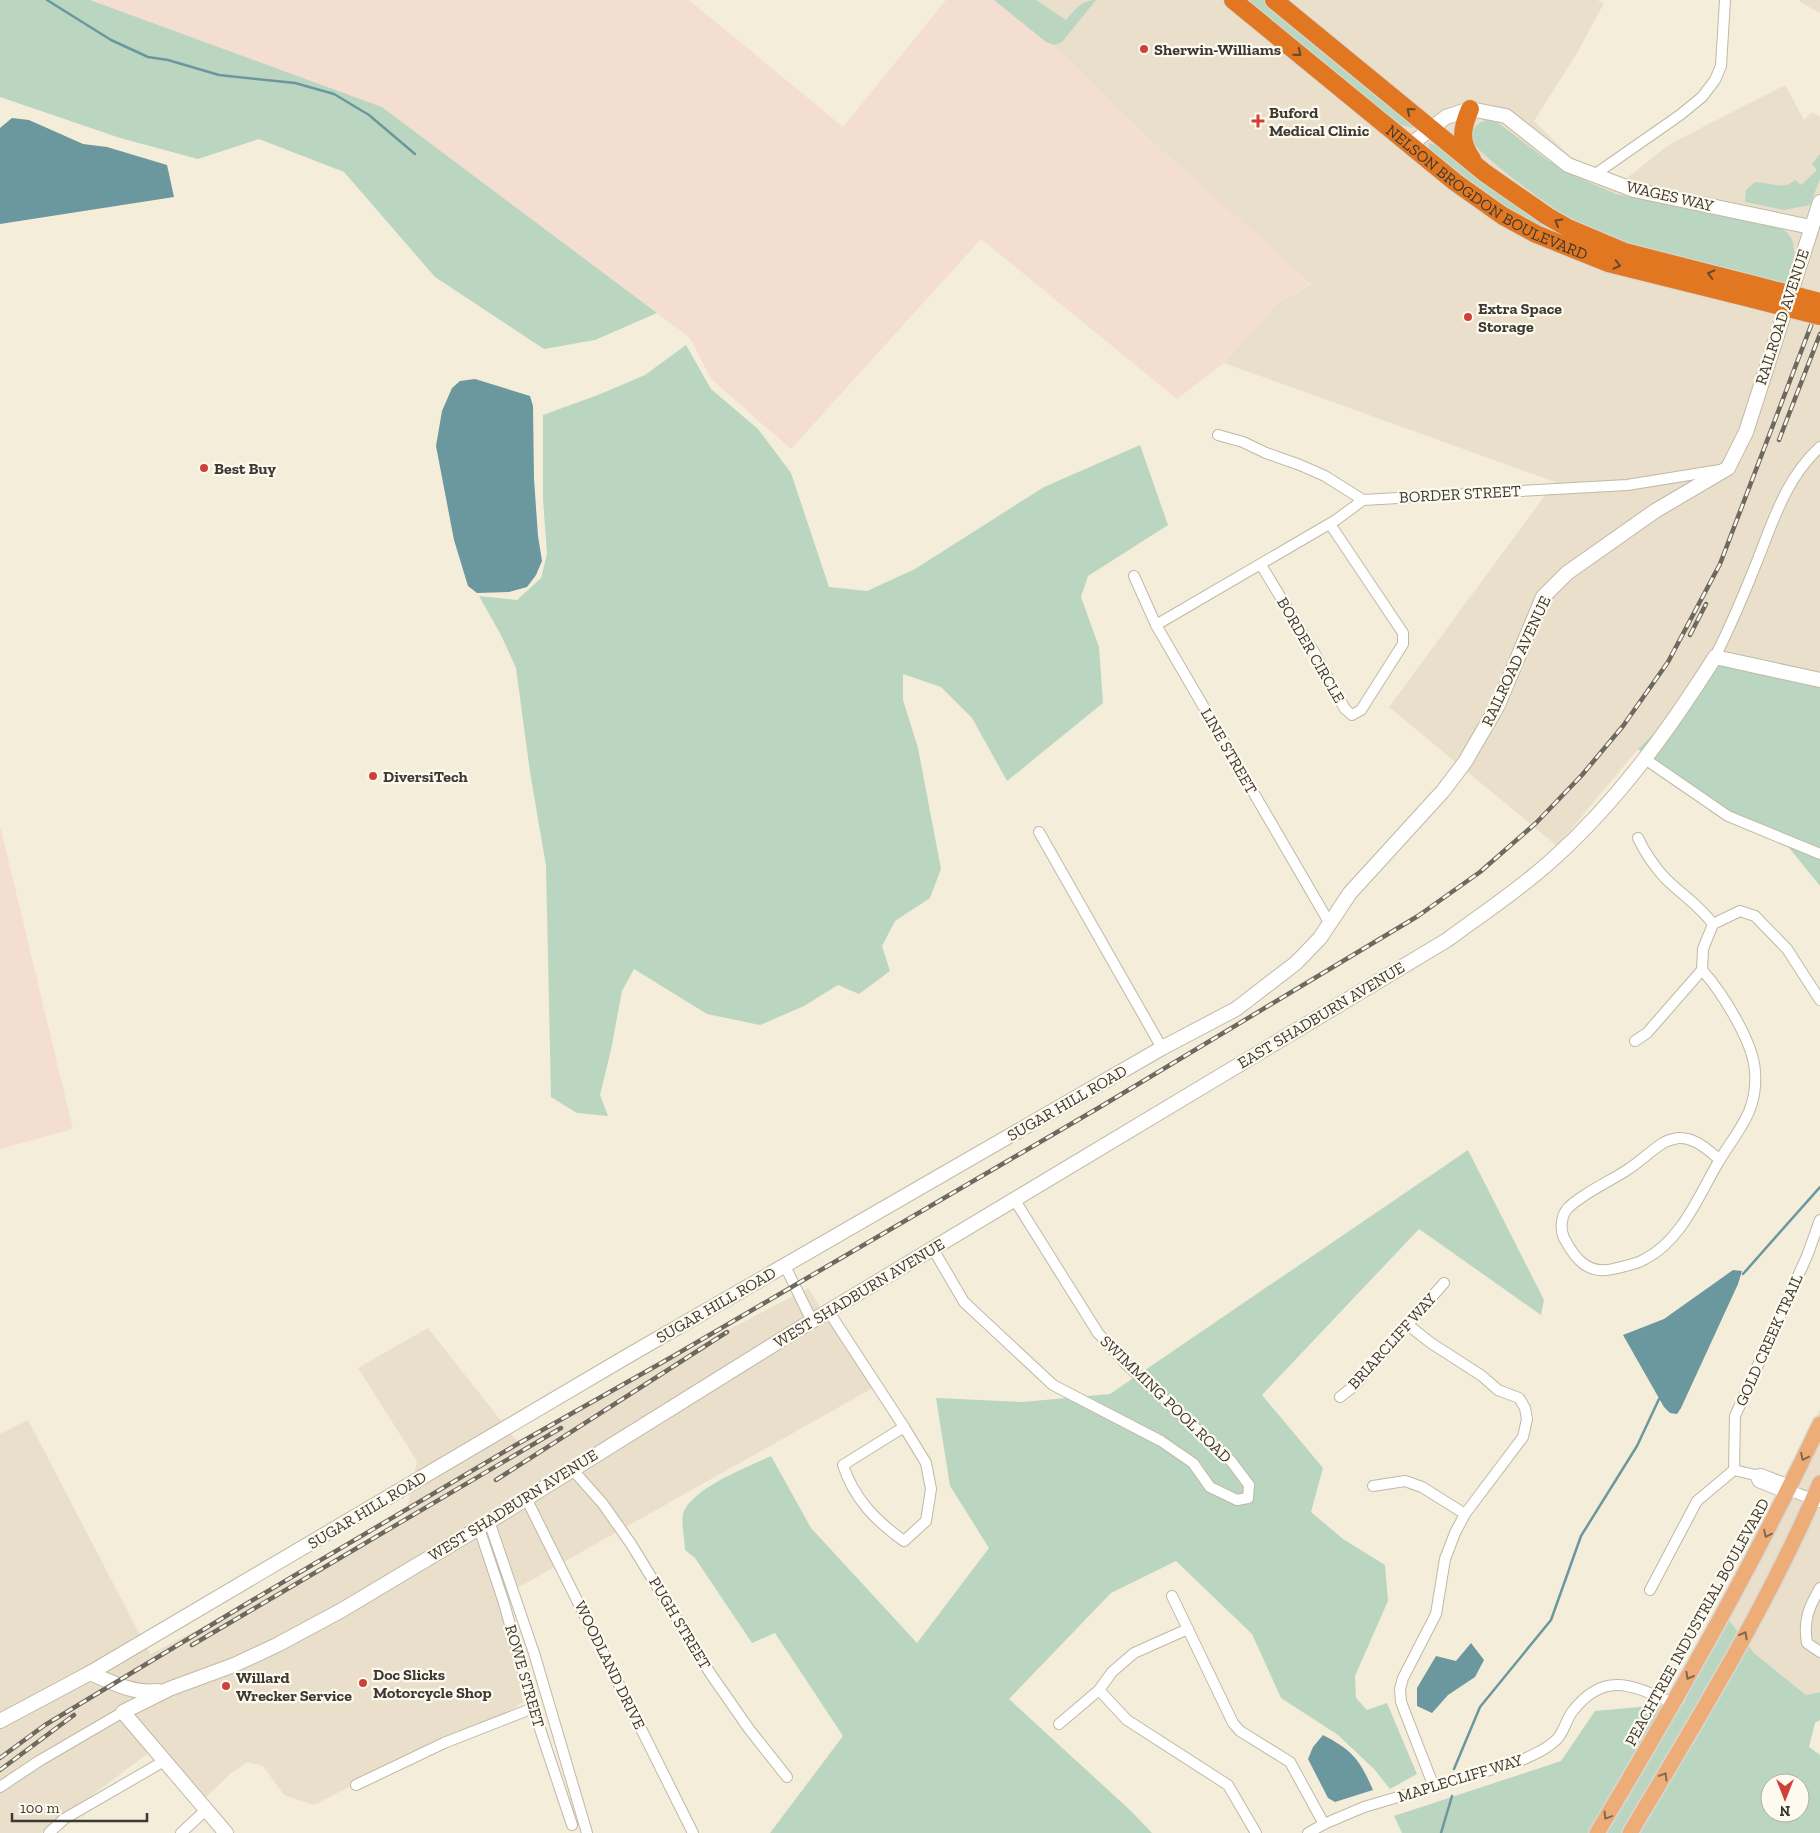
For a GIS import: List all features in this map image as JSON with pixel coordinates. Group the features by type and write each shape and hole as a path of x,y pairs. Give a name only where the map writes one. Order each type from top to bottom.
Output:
{"highway":[{"name":"NELSON BROGDON BOULEVARD","path":"1233,0 1456,182 1503,216 1536,234 1608,263 1756,293"},
{"name":"NELSON BROGDON BOULEVARD","path":"1274,0 1475,164 1518,197 1568,228 1625,252 1756,293"},
{"path":"1470,109 1462,130 1462,141 1465,150 1475,164"},
{"path":"1756,293 1820,302"},
{"path":"1756,293 1820,316"}],"main road":[{"name":"PEACHTREE INDUSTRIAL BOULEVARD","path":"1597,1833 1674,1703 1760,1548 1820,1424"},
{"path":"1630,1833 1680,1750 1785,1562 1816,1501 1820,1483"}],"street":[{"path":"1594,175 1680,115 1702,97 1715,80 1721,66 1725,0"},
{"name":"WAGES WAY","path":"1410,145 1446,117 1470,109 1506,116 1568,165 1634,190 1811,227"},
{"name":"RAILROAD AVENUE","path":"1330,924 1350,893 1437,797 1465,762 1498,705 1543,597 1567,573 1655,511 1728,468 1746,432 1820,202"},
{"path":"1156,625 1261,566 1330,524 1363,500 1325,476 1266,453 1244,442 1218,435"},
{"path":"1820,447 1808,458 1784,491 1736,615 1715,657 1820,680"},
{"name":"BORDER STREET","path":"1363,500 1627,485 1728,468"},
{"name":"BORDER CIRCLE","path":"1261,566 1314,652 1345,710 1352,715 1361,710 1404,644 1404,633 1330,524"},
{"name":"LINE STREET","path":"1134,576 1156,625 1330,924"},
{"name":"EAST SHADBURN AVENUE","path":"1014,1199 1447,940 1520,887 1552,860 1606,804 1645,759 1680,713 1715,657"},
{"path":"1645,759 1728,816 1820,854"},
{"path":"1039,832 1162,1048"},
{"path":"1638,838 1659,871 1697,904 1714,924"},
{"path":"1635,1041 1647,1033 1702,970 1703,949 1714,924 1740,912 1755,916 1788,949 1820,1000"},
{"name":"SUGAR HILL ROAD","path":"0,1721 90,1673 626,1357 1253,997 1296,964 1330,924"},
{"path":"1702,970 1715,984 1753,1052 1756,1073 1754,1100 1745,1123 1720,1160 1682,1225 1657,1251 1646,1259 1623,1267 1597,1271 1582,1264 1564,1237 1562,1221 1568,1208 1629,1169 1663,1143 1680,1138 1689,1139 1720,1160"},
{"name":"WEST SHADBURN AVENUE","path":"0,1787 39,1761 123,1712 169,1689 234,1665 304,1631 484,1524 812,1321 1014,1199"},
{"name":"SWIMMING POOL ROAD","path":"933,1249 964,1302 1053,1385 1161,1441 1193,1463 1210,1487 1237,1500 1248,1498 1249,1485 1232,1461 1126,1364 1098,1334 1014,1199"},
{"name":"GOLD CREEK TRAIL","path":"1734,1470 1735,1416 1807,1256 1820,1220"},
{"path":"785,1266 812,1321"},
{"name":"BRIARCLIFF WAY","path":"1340,1397 1354,1386 1444,1283"},
{"path":"829,1312 904,1427 926,1463 931,1489 926,1521 904,1541 880,1524 865,1506 849,1482 843,1465 904,1427"},
{"path":"1408,1325 1431,1343 1482,1376 1498,1390 1519,1398 1526,1408 1527,1419 1523,1437 1465,1514 1445,1559 1436,1614 1403,1678 1400,1689 1401,1702 1434,1787"},
{"name":"PUGH STREET","path":"572,1470 603,1504 631,1544 710,1673 749,1729 788,1777"},
{"path":"1650,1590 1697,1500 1734,1470 1756,1475 1761,1474 1782,1482 1787,1489 1816,1501"},
{"path":"1373,1486 1405,1481 1422,1487 1465,1514"},
{"name":"WOODLAND DRIVE","path":"526,1498 693,1833"},
{"path":"484,1524 534,1653 587,1833"},
{"name":"ROWE STREET","path":"484,1524 533,1708 572,1824"},
{"path":"1820,1588 1808,1609 1804,1628 1807,1643 1820,1652"},
{"path":"1172,1596 1233,1723 1240,1731 1290,1762 1324,1824"},
{"path":"1059,1724 1099,1690 1112,1672 1134,1653 1188,1629"},
{"path":"90,1673 128,1689 146,1692 169,1689"},
{"name":"MAPLECLIFF WAY","path":"1308,1833 1364,1807 1517,1762 1538,1753 1558,1738 1571,1714 1586,1696 1606,1684 1633,1685 1674,1703"},
{"path":"1099,1690 1127,1720 1228,1785 1256,1833"},
{"path":"356,1785 444,1743 533,1708"},
{"path":"123,1712 166,1760 226,1833"},
{"path":"49,1833 64,1819 166,1760"},
{"path":"181,1833 207,1809"}],"shaded area":[{"path":"90,0 689,0 843,127 946,0 995,0 1064,55 1148,138 1311,283 1276,304 1224,363 1177,399 981,239 791,449 711,379 690,338 382,107"},
{"path":"995,0 1597,0 1604,3 1577,53 1534,121 1578,164 1614,174 1623,181 1670,144 1785,85 1804,120 1812,112 1820,117 1820,681 1680,708 1638,749 1557,846 1389,707 1555,482 1224,363 1276,304 1311,284 1148,138 1064,55"},
{"path":"1800,0 1820,0 1820,13 1800,2"},
{"path":"0,826 73,1129 0,1149"},
{"path":"808,1288 873,1388 505,1595 523,1702 505,1714 429,1746 314,1805 284,1795 263,1766 248,1762 230,1774 204,1799 154,1749 41,1833 0,1833 0,1434 28,1420 150,1654 404,1524 417,1461 358,1368 428,1328 517,1441"},
{"path":"1820,1409 1820,1692 1806,1695 1754,1653 1720,1608"}],"green space":[{"path":"0,0 90,0 382,107 657,313 595,340 544,349 435,277 344,172 259,139 198,159 120,138 0,97"},
{"path":"994,0 1036,0 1066,20 1082,4 1096,0 1062,42 1054,45 1046,42"},
{"path":"1242,0 1264,0 1409,119 1413,128 1401,125"},
{"path":"1486,120 1497,122 1546,159 1570,174 1616,194 1779,227 1791,237 1794,251 1797,253 1787,284 1656,252 1614,238 1565,215 1516,180 1478,149 1473,142 1472,134 1474,128 1479,123"},
{"path":"1428,143 1441,146 1594,252 1518,218 1433,157"},
{"path":"1820,154 1820,179 1810,205 1784,210 1745,202 1746,190 1755,182 1786,185 1795,180 1801,185 1817,170 1812,164"},
{"path":"686,345 711,389 758,429 791,473 829,587 867,591 915,569 1044,487 1140,445 1168,525 1088,576 1081,597 1099,647 1103,703 1007,781 972,718 941,687 903,674 903,700 918,748 941,869 930,898 895,921 882,946 890,971 859,994 838,985 804,1006 760,1025 707,1014 634,969 622,991 600,1095 608,1116 577,1113 551,1097 546,866 530,772 516,668 501,635 479,596 517,600 541,578 547,554 543,499 543,415 645,375"},
{"path":"1716,660 1820,681 1820,886 1786,844 1703,802 1638,749 1680,708"},
{"path":"1468,1150 1544,1300 1541,1315 1419,1229 1262,1395 1323,1468 1311,1512 1343,1539 1385,1565 1388,1601 1355,1676 1356,1698 1367,1710 1387,1703 1417,1774 1390,1789 1374,1769 1338,1735 1281,1698 1252,1634 1176,1561 1111,1593 1009,1699 1131,1811 1152,1833 770,1833 843,1736 775,1633 752,1643 695,1558 685,1550 683,1515 690,1502 710,1486 771,1456 811,1528 917,1643 989,1548 950,1486 936,1398 1022,1402 1110,1394"},
{"path":"1720,1608 1754,1653 1806,1695 1820,1692 1820,1720 1815,1723 1809,1747 1820,1755 1820,1833 1402,1833 1394,1816 1561,1761 1595,1711 1684,1703"}],"water":[{"path":"12,118 29,120 83,144 107,147 167,165 174,197 0,224 0,128"},
{"path":"475,379 530,396 533,406 534,479 538,536 542,561 536,575 527,587 509,592 477,593 468,586 454,540 436,446 442,411 452,388 460,381"},
{"path":"1733,1270 1742,1271 1738,1284 1681,1408 1677,1414 1670,1413 1664,1407 1623,1335 1664,1319"},
{"path":"1471,1643 1484,1660 1475,1677 1448,1695 1432,1713 1417,1706 1417,1688 1436,1656 1456,1661"},
{"path":"1323,1735 1354,1757 1364,1771 1373,1790 1335,1802 1328,1798 1308,1759 1313,1747"}],"waterway":[{"path":"47,0 111,40 148,57 168,60 219,75 295,83 334,94 369,115 415,154"},
{"path":"1743,1274 1820,1187"},
{"path":"1454,1769 1480,1707 1551,1620 1581,1536 1637,1446 1659,1399"},
{"path":"1441,1833 1452,1796"}],"railway":[{"path":"0,1758 45,1725 241,1607 514,1446 670,1358 1100,1107 1418,916 1480,872 1536,823 1582,775 1623,726 1668,662 1720,564 1820,302"},
{"path":"1779,440 1820,334"},
{"path":"1690,635 1706,604"},
{"path":"496,1480 727,1332"},
{"path":"192,1645 561,1428"},
{"path":"0,1770 74,1715"}],"place":[{"name":"Sherwin-Williams","path":"1144,49"},
{"name":"Buford Medical Clinic","path":"1258,121"},
{"name":"Extra Space Storage","path":"1468,317"},
{"name":"Best Buy","path":"204,468"},
{"name":"DiversiTech","path":"373,776"},
{"name":"Doc Slicks Motorcycle Shop","path":"363,1683"},
{"name":"Willard Wrecker Service","path":"226,1686"}]}
